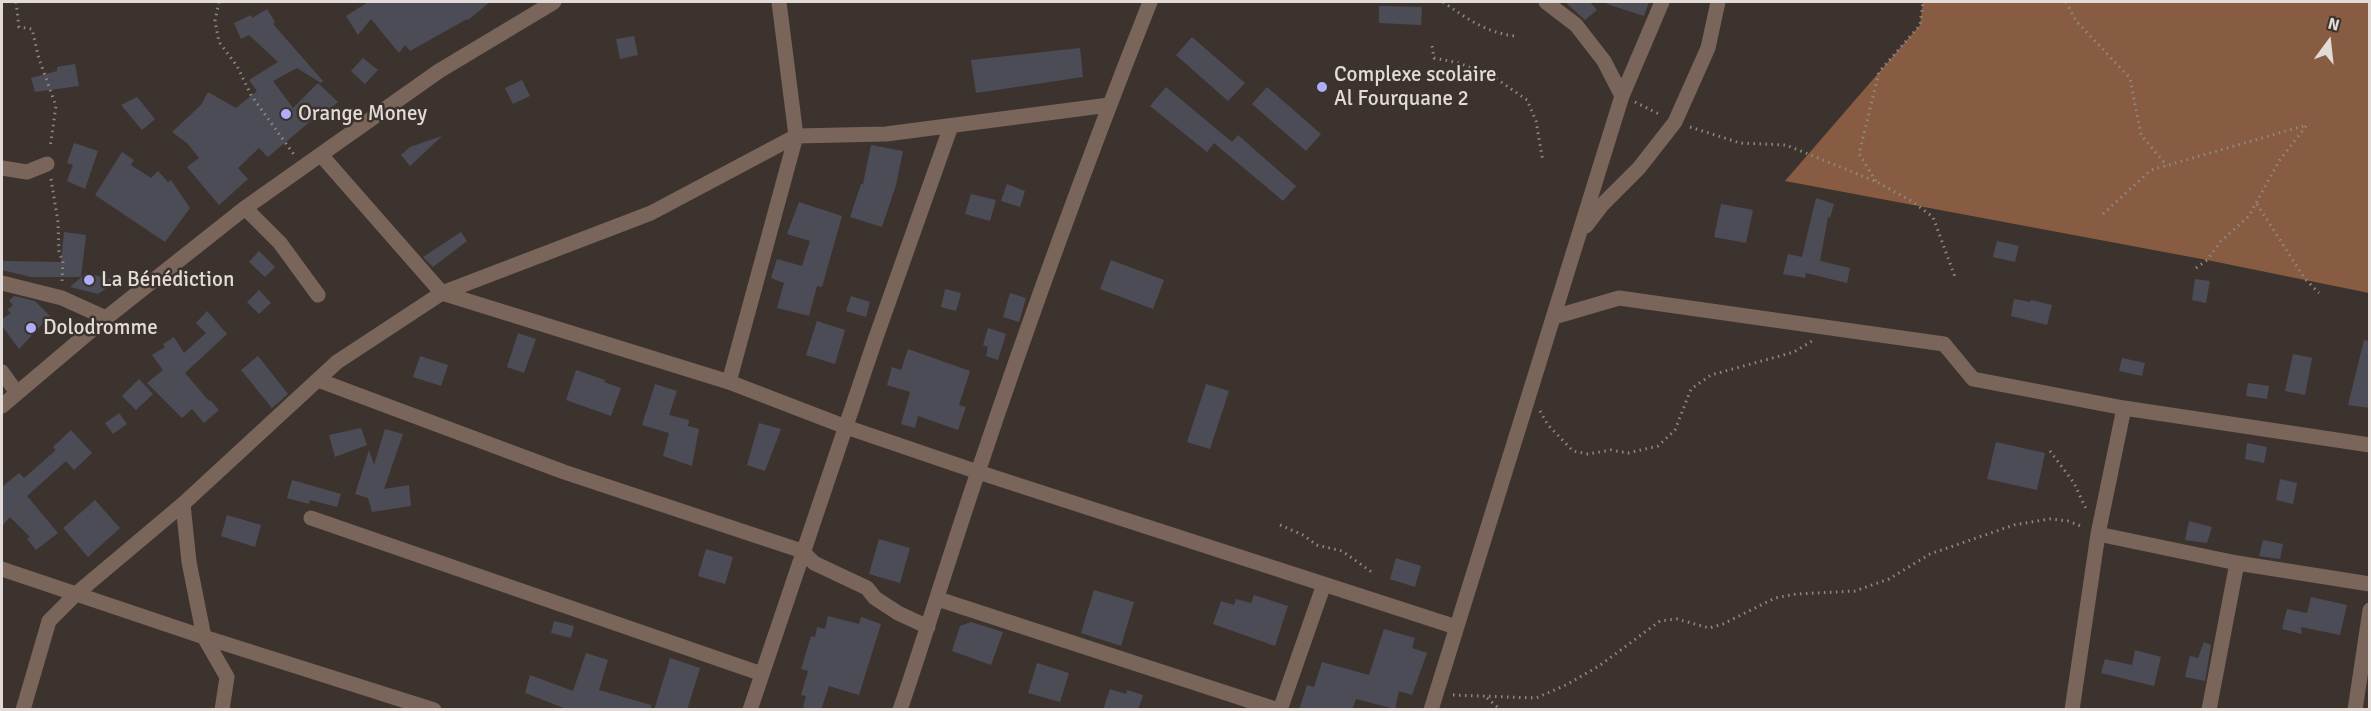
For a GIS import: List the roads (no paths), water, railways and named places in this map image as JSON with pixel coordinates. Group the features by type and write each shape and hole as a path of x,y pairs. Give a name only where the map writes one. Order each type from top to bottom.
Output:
{"street":[{"path":"2,405 106,318 245,208 439,71 554,2"},
{"path":"729,382 796,136 779,2"},
{"path":"900,710 978,472 1109,105 1150,2"},
{"path":"1546,2 1576,25 1604,61 1623,96"},
{"path":"1431,710 1623,96 1662,2"},
{"path":"1581,233 1602,205 1639,168 1675,122 1708,48 1718,2"},
{"path":"23,710 49,621 76,594 183,504 337,362 442,293 651,213 796,136 886,134 1109,105"},
{"path":"750,710 802,551 951,126"},
{"path":"321,155 442,293 729,382 846,427 978,472 1456,627"},
{"path":"2,168 27,172 47,164"},
{"path":"245,208 280,243 318,295"},
{"path":"2,283 62,297 106,318"},
{"path":"1554,317 1619,298 1944,344 1973,379 2124,408 2370,446"},
{"path":"2,372 17,393"},
{"path":"318,380 564,472 802,551 814,563 867,588 875,598 898,613 928,627"},
{"path":"2072,710 2098,534 2124,408"},
{"path":"183,504 189,562 204,637 227,677 222,710"},
{"path":"311,518 762,674"},
{"path":"2098,534 2237,562 2370,584"},
{"path":"2209,710 2237,562"},
{"path":"2,568 204,637 434,710"},
{"path":"938,599 1279,710 1324,584"},
{"path":"2355,710 2370,610"}],"place":[{"name":"Complexe scolaire Al Fourquane 2","path":"1322,87"},
{"name":"Orange Money","path":"286,114"},
{"name":"La Bénédiction","path":"89,280"},
{"name":"Dolodromme","path":"31,328"}]}
